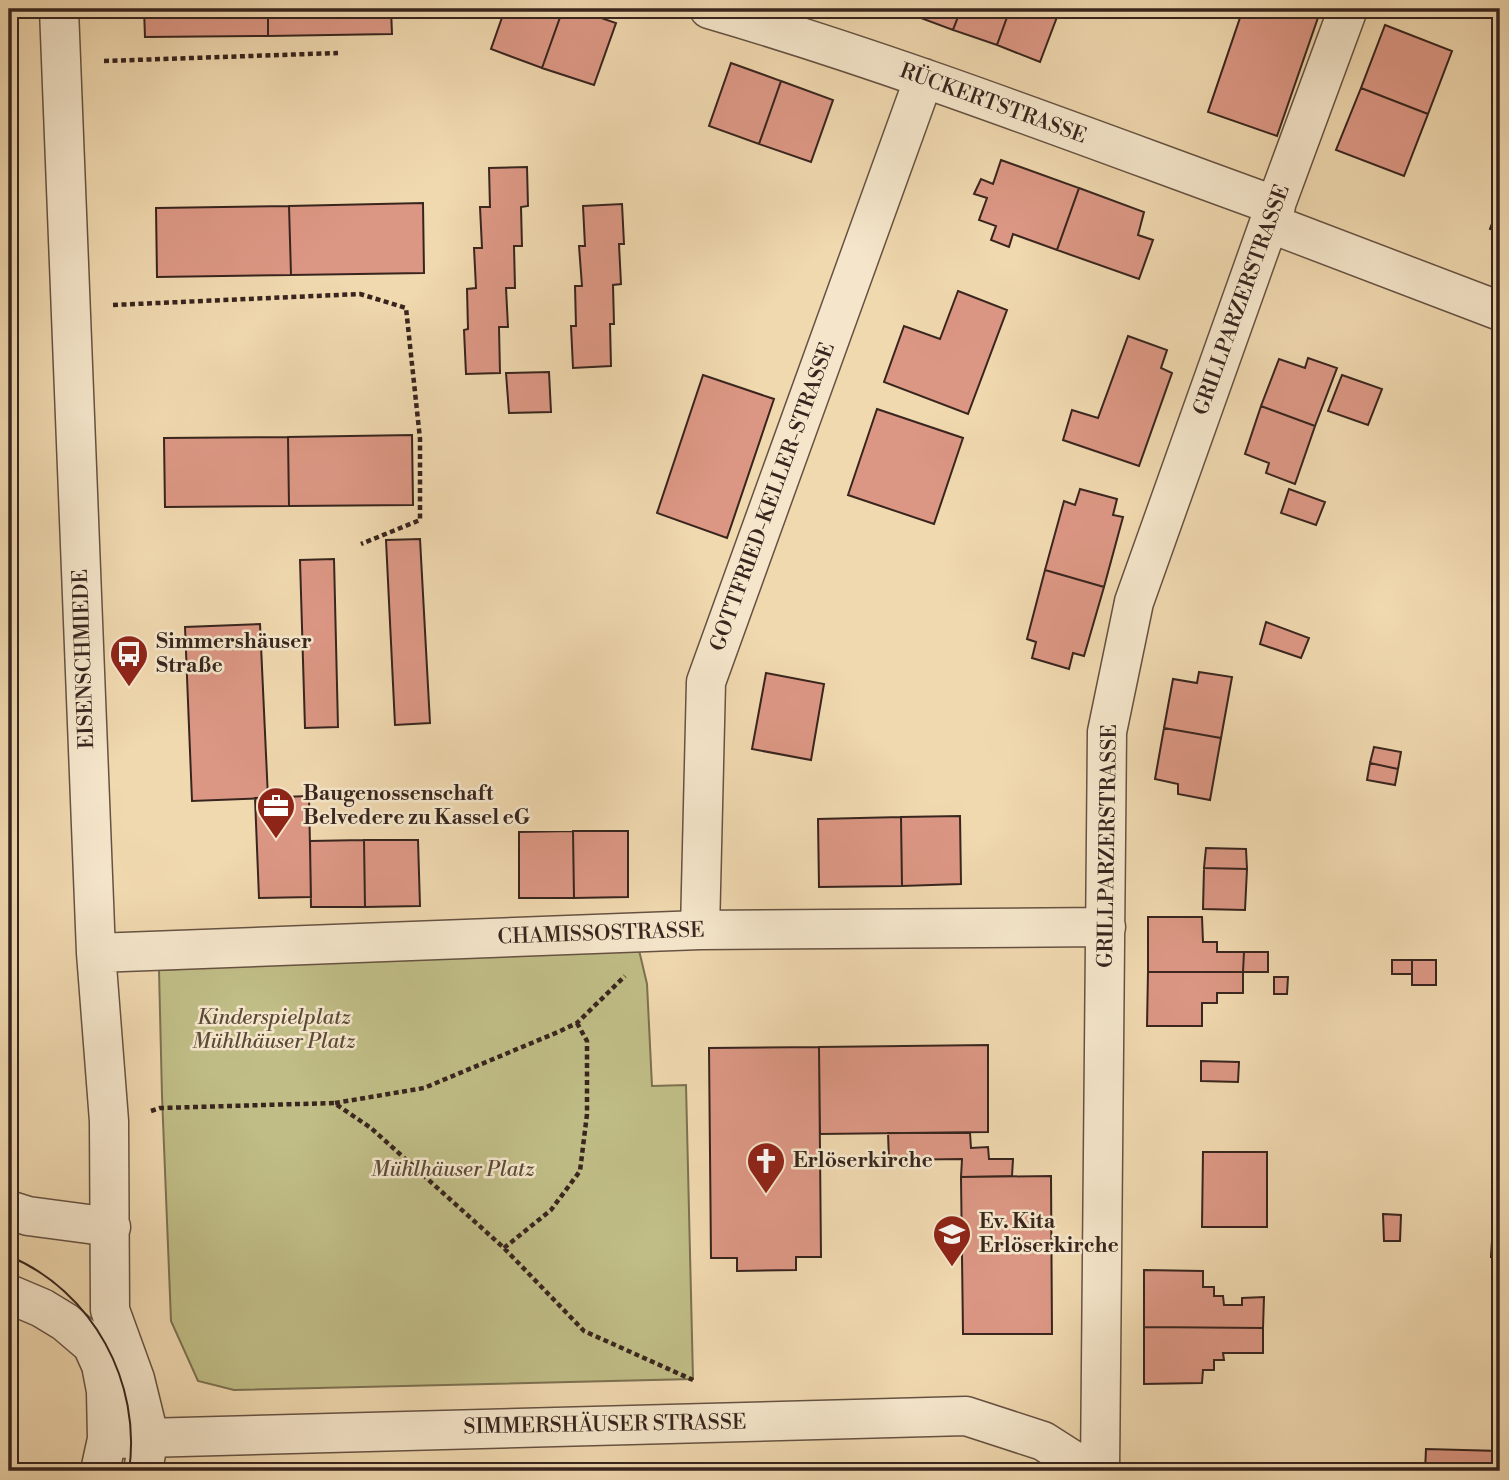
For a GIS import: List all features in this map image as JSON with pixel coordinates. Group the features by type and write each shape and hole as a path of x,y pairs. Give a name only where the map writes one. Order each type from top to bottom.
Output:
{"street":[{"name":"EISENSCHMIEDE","path":"59,9 96,953 109,1121 110,1310 135,1379 146,1454"},
{"name":"RÜCKERTSTRASSE","path":"709,9 778,18 1272,215 1500,311"},
{"name":"GRILLPARZERSTRASSE","path":"1100,1471 1107,732 1134,602 1348,9"},
{"name":"GOTTFRIED-KELLER-STRASSE","path":"700,930 706,682 924,78"},
{"name":"CHAMISSOSTRASSE","path":"96,953 700,930 1106,927"},
{"path":"9,1210 29,1216 111,1227"},
{"path":"9,1294 42,1308 65,1322 92,1345 101,1365 106,1391 104,1455"},
{"name":"EISENSCHMIEDE","path":"92,1345 110,1310"},
{"name":"SIMMERSHÄUSER STRASSE","path":"104,1455 713,1422 966,1416 1043,1441 1090,1471"}],"path":[{"path":"61,62 338,53"},
{"path":"70,307 360,294 406,308 420,439 420,520 361,544"},
{"path":"109,1121 160,1108 334,1103 424,1088 577,1023 649,953 653,932"},
{"path":"504,1248 551,1210 580,1171 587,1114 587,1041 577,1023"},
{"path":"334,1103 371,1128 504,1248 584,1331 693,1379 713,1422"}],"green space":[{"name":"Mühlhäuser Platz","path":"638,946 647,984 652,1086 686,1085 693,1379 234,1390 198,1381 171,1321 159,970"}],"building":[{"path":"144,9 268,9 268,36 145,37"},
{"path":"268,9 391,9 392,34 268,36"},
{"path":"505,9 563,9 542,68 491,49"},
{"path":"563,9 575,9 616,23 594,85 542,68"},
{"path":"912,9 961,9 953,30 910,14"},
{"path":"961,9 1010,9 997,45 953,30"},
{"path":"1010,9 1060,9 1040,62 997,45"},
{"path":"1243,9 1321,9 1277,136 1208,112"},
{"path":"1385,25 1452,51 1428,114 1361,88"},
{"path":"731,63 781,81 759,144 709,126"},
{"path":"781,81 833,100 811,162 759,144"},
{"path":"1361,88 1428,114 1404,176 1336,150"},
{"path":"1001,160 1079,188 1057,250 1013,234 1009,247 991,240 996,226 979,220 987,198 974,194 981,179 993,184"},
{"path":"527,167 528,206 521,207 522,246 514,246 515,288 506,288 508,327 499,327 500,373 466,374 464,330 468,329 467,289 476,288 474,248 482,248 480,207 490,207 489,168"},
{"path":"1079,188 1144,212 1138,235 1153,240 1139,279 1057,250"},
{"path":"1500,202 1500,254 1493,251 1499,232 1490,229"},
{"path":"423,203 424,273 291,275 289,206"},
{"path":"622,204 624,244 619,244 621,284 613,285 611,366 573,368 571,326 576,326 575,286 582,286 579,246 585,246 583,206"},
{"path":"289,206 291,275 157,277 156,208"},
{"path":"958,291 1007,310 968,414 884,382 904,326 940,339"},
{"path":"1128,336 1167,350 1161,368 1172,373 1139,466 1063,440 1072,410 1098,418"},
{"path":"1308,358 1337,368 1315,426 1261,406 1279,359 1305,368"},
{"path":"549,372 551,412 509,413 506,373"},
{"path":"703,375 774,399 727,538 657,513"},
{"path":"1342,375 1382,389 1368,425 1328,411"},
{"path":"1261,406 1315,426 1295,484 1266,473 1269,463 1245,454"},
{"path":"877,409 963,438 934,524 848,495"},
{"path":"412,435 413,505 289,506 288,437"},
{"path":"288,437 289,506 165,507 164,438"},
{"path":"1080,489 1117,499 1113,515 1123,517 1104,587 1045,570 1064,501 1075,505"},
{"path":"1289,489 1325,502 1316,525 1281,513"},
{"path":"420,539 430,723 395,725 386,540"},
{"path":"334,559 338,727 305,728 300,560"},
{"path":"1045,570 1104,587 1084,656 1073,653 1069,669 1032,658 1036,642 1027,639"},
{"path":"1266,622 1309,638 1301,658 1260,644"},
{"path":"260,624 268,798 192,801 185,627"},
{"path":"1199,672 1232,677 1221,738 1164,728 1173,679 1197,683"},
{"path":"766,673 824,684 811,760 752,749"},
{"path":"1164,728 1221,738 1210,800 1178,794 1178,784 1155,779"},
{"path":"1374,747 1401,752 1398,769 1370,763"},
{"path":"1370,763 1398,769 1395,785 1367,780"},
{"path":"309,796 311,897 259,898 255,798"},
{"path":"960,816 961,884 902,886 901,817"},
{"path":"901,817 902,886 819,887 818,819"},
{"path":"573,831 574,898 519,898 519,832"},
{"path":"573,831 628,831 628,897 574,898"},
{"path":"364,840 365,907 311,907 310,841"},
{"path":"364,840 418,840 420,906 365,907"},
{"path":"1206,848 1246,849 1247,869 1204,868"},
{"path":"1204,868 1247,869 1245,910 1203,909"},
{"path":"1148,917 1202,917 1203,942 1217,942 1217,952 1244,952 1243,972 1148,972"},
{"path":"1244,952 1268,952 1268,972 1243,972"},
{"path":"1392,960 1412,960 1412,974 1392,974"},
{"path":"1412,960 1436,960 1436,985 1412,985"},
{"path":"1148,972 1243,972 1243,993 1217,993 1217,1003 1202,1003 1202,1026 1147,1026"},
{"path":"1274,977 1288,977 1287,994 1274,994"},
{"path":"988,1045 988,1132 820,1134 819,1047"},
{"name":"Erlöserkirche","path":"819,1047 821,1257 796,1257 796,1270 737,1271 737,1258 711,1258 709,1048"},
{"path":"1201,1061 1239,1062 1238,1082 1201,1081"},
{"path":"888,1133 970,1133 971,1148 988,1147 989,1159 1013,1159 1012,1176 961,1177 962,1159 889,1160"},
{"path":"1203,1152 1267,1152 1267,1227 1202,1227"},
{"path":"1051,1176 1052,1334 963,1334 961,1177"},
{"path":"1383,1214 1401,1215 1400,1241 1384,1241"},
{"path":"1492,1241 1500,1241 1500,1257 1491,1257"},
{"path":"1144,1270 1203,1271 1203,1287 1214,1287 1214,1296 1223,1296 1224,1305 1242,1305 1242,1298 1264,1297 1263,1328 1144,1327"},
{"path":"1144,1327 1263,1328 1263,1353 1223,1353 1224,1360 1214,1360 1214,1370 1203,1370 1202,1383 1144,1384"},
{"path":"1426,1449 1500,1451 1500,1471 1425,1471"}],"tram line":[{"path":"9,1256 39,1272 65,1292 87,1316 105,1344 119,1374 128,1405 131,1438 129,1471"}],"place":[{"name":"Simmershäuser Straße","path":"129,688"},
{"name":"Baugenossenschaft Belvedere zu Kassel eG","path":"276,840"},
{"name":"Erlöserkirche","path":"766,1195"},
{"name":"Ev. Kita Erlöserkirche","path":"952,1268"}],"park label":[{"name":"Kinderspielplatz Mühlhäuser Platz","path":"274,1030"}]}
